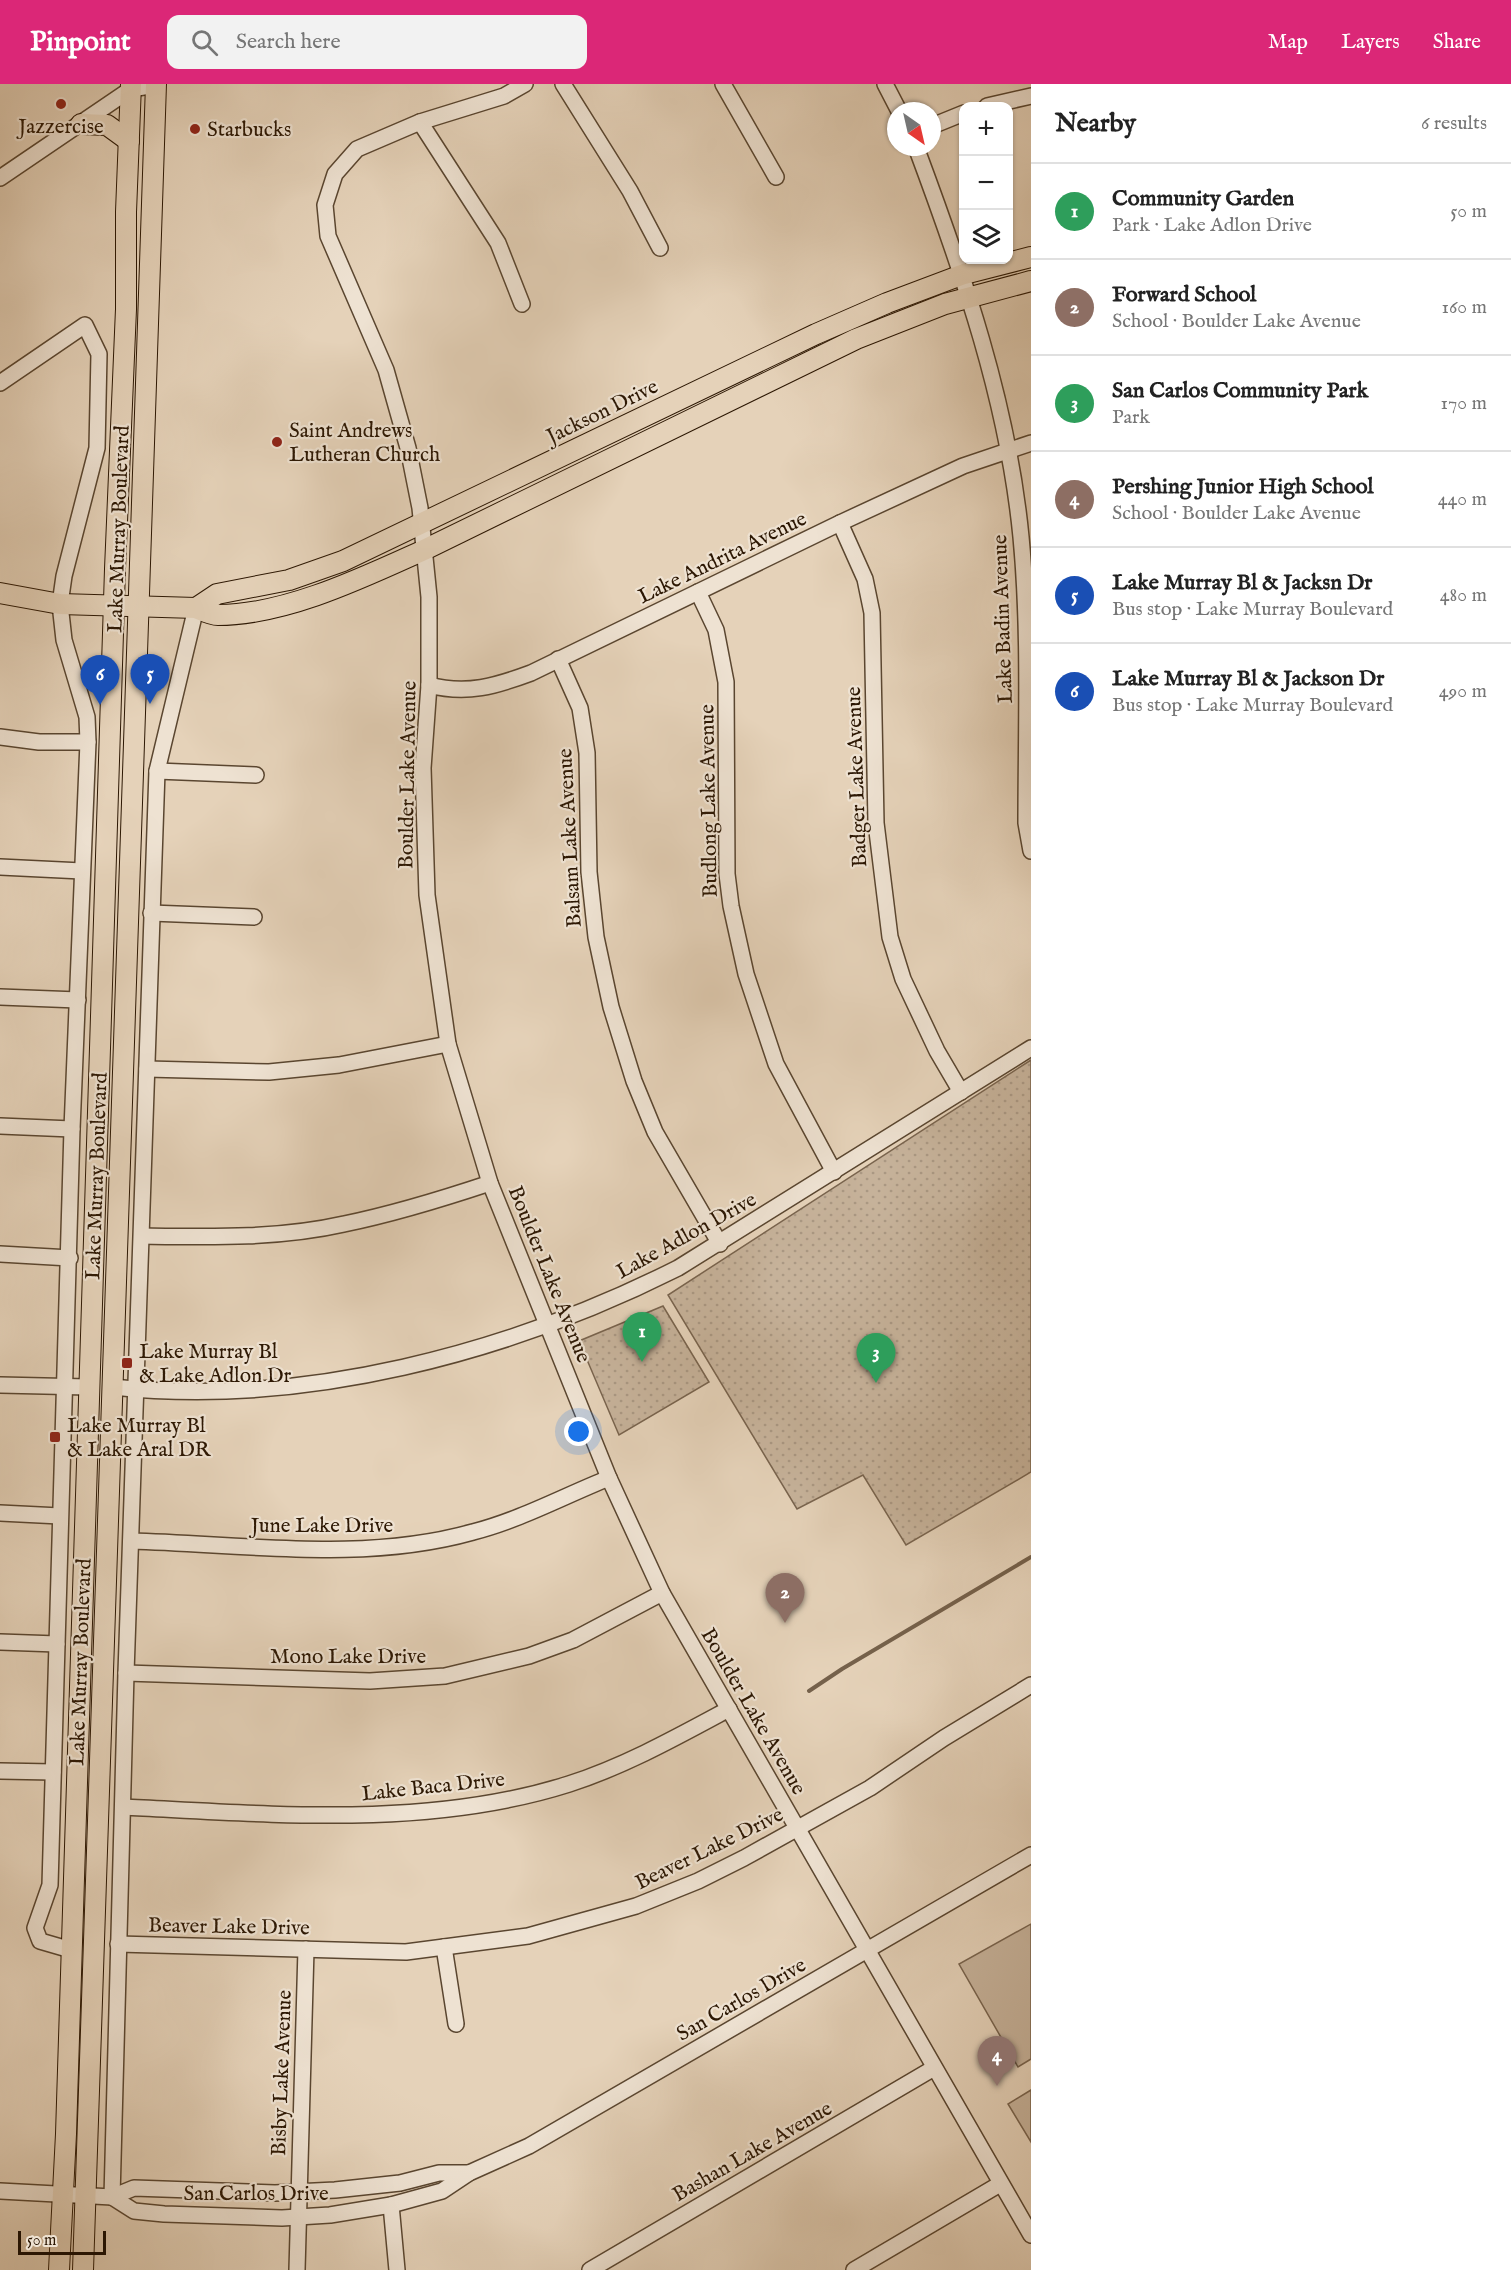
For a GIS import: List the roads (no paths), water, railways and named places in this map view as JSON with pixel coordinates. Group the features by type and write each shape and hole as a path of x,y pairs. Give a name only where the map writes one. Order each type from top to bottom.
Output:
{"main road":[{"name":"Lake Murray Boulevard","path":"83,2270 156,84"},
{"name":"Lake Murray Boulevard","path":"59,2270 114,606 126,309 131,86"},
{"path":"81,124 108,125 129,141"},
{"name":"Jackson Drive","path":"196,608 217,594 306,576 421,525 816,334 887,303 964,274 1031,257"},
{"path":"0,593 60,604 196,608 216,616 268,608 353,582 856,339 970,297 1031,281"},
{"path":"89,1349 113,1387"},
{"path":"88,1387 112,1424"}],"street":[{"path":"0,178 81,124 131,86 156,84"},
{"name":"Boulder Lake Avenue","path":"525,84 504,96 420,122 367,144 341,165 327,195 325,215 328,236 386,370 408,448 421,525 429,597 429,685 423,768 427,895 448,1044 490,1183 549,1324 609,1478 662,1593 798,1828 865,1950 1031,2235"},
{"path":"563,84 630,191 660,248"},
{"path":"723,84 776,177"},
{"path":"885,84 894,102"},
{"path":"1005,102 1031,96"},
{"path":"941,122 959,115"},
{"path":"420,122 498,243 522,304"},
{"name":"Lake Badin Avenue","path":"919,156 964,274 1008,449 1021,535 1026,608 1026,823 1031,851"},
{"name":"Lake Murray Boulevard","path":"0,383 85,325 99,354 97,448 64,576 60,604 64,640 87,717 88,742 72,1130 50,1885 35,1928 40,1941 70,1950"},
{"name":"Lake Andrita Avenue","path":"429,685 457,690 486,689 531,673 840,523 1008,449 1031,443"},
{"name":"Badger Lake Avenue","path":"840,523 865,579 873,613 876,823 890,937 908,989 961,1092"},
{"name":"Budlong Lake Avenue","path":"698,592 716,630 726,682 727,873 731,906 744,963 777,1064 834,1172"},
{"path":"112,2197 126,1673 157,771 196,608"},
{"name":"Balsam Lake Avenue","path":"558,659 580,708 587,753 589,872 596,936 611,1007 627,1062 655,1132 720,1244"},
{"path":"0,737 39,742 88,742"},
{"path":"157,771 256,775"},
{"path":"0,867 82,871"},
{"path":"151,913 254,918"},
{"path":"0,997 78,1000"},
{"path":"147,1069 270,1072 339,1065 448,1044"},
{"name":"Lake Adlon Drive","path":"113,1387 136,1390 190,1391 287,1386 350,1377 450,1357 549,1324 634,1291 720,1244 1031,1048"},
{"path":"0,1126 72,1130"},
{"path":"141,1236 205,1237 276,1233 342,1225 490,1183"},
{"path":"0,1254 70,1257"},
{"path":"0,1385 88,1387"},
{"name":"June Lake Drive","path":"131,1541 350,1549 407,1546 473,1533 500,1524 609,1478"},
{"path":"0,1513 60,1516"},
{"name":"Mono Lake Drive","path":"126,1673 370,1681 445,1676 529,1656 573,1640 662,1593"},
{"path":"0,1642 57,1644"},
{"name":"Beaver Lake Drive","path":"118,1944 406,1952 528,1935 636,1906 698,1881 870,1788 944,1738 1031,1685"},
{"name":"Lake Baca Drive","path":"123,1807 354,1815 423,1812 498,1803 596,1775 664,1744 729,1709"},
{"path":"0,1771 53,1772"},
{"name":"San Carlos Drive","path":"112,2197 134,2211 298,2217 391,2205 442,2191 469,2173 529,2146 1031,1855"},
{"path":"444,1947 456,2024"},
{"name":"Bisby Lake Avenue","path":"297,2270 306,1949"},
{"name":"Bashan Lake Avenue","path":"590,2270 934,2068"},
{"name":"San Carlos Drive","path":"0,2191 112,2197 134,2188 298,2192 400,2183 439,2174 469,2173"},
{"path":"854,2270 1000,2184"},
{"path":"391,2205 397,2270"}],"waterway":[{"path":"809,1691 1031,1557"}],"place":[{"name":"Jazzercise","path":"61,104"},
{"name":"Starbucks","path":"195,129"},
{"name":"Saint Andrews Lutheran Church","path":"277,442"},
{"name":"Lake Murray Bl & Jacksn Dr","path":"150,704"},
{"name":"Lake Murray Bl & Jackson Dr","path":"100,705"},
{"name":"Community Garden","path":"642,1362"},
{"name":"Lake Murray Bl & Lake Adlon Dr","path":"127,1363"},
{"name":"San Carlos Community Park","path":"876,1383"},
{"name":"Lake Murray Bl & Lake Aral DR","path":"55,1437"},
{"name":"Forward School","path":"785,1623"},
{"name":"Pershing Junior High School","path":"997,2086"}]}
